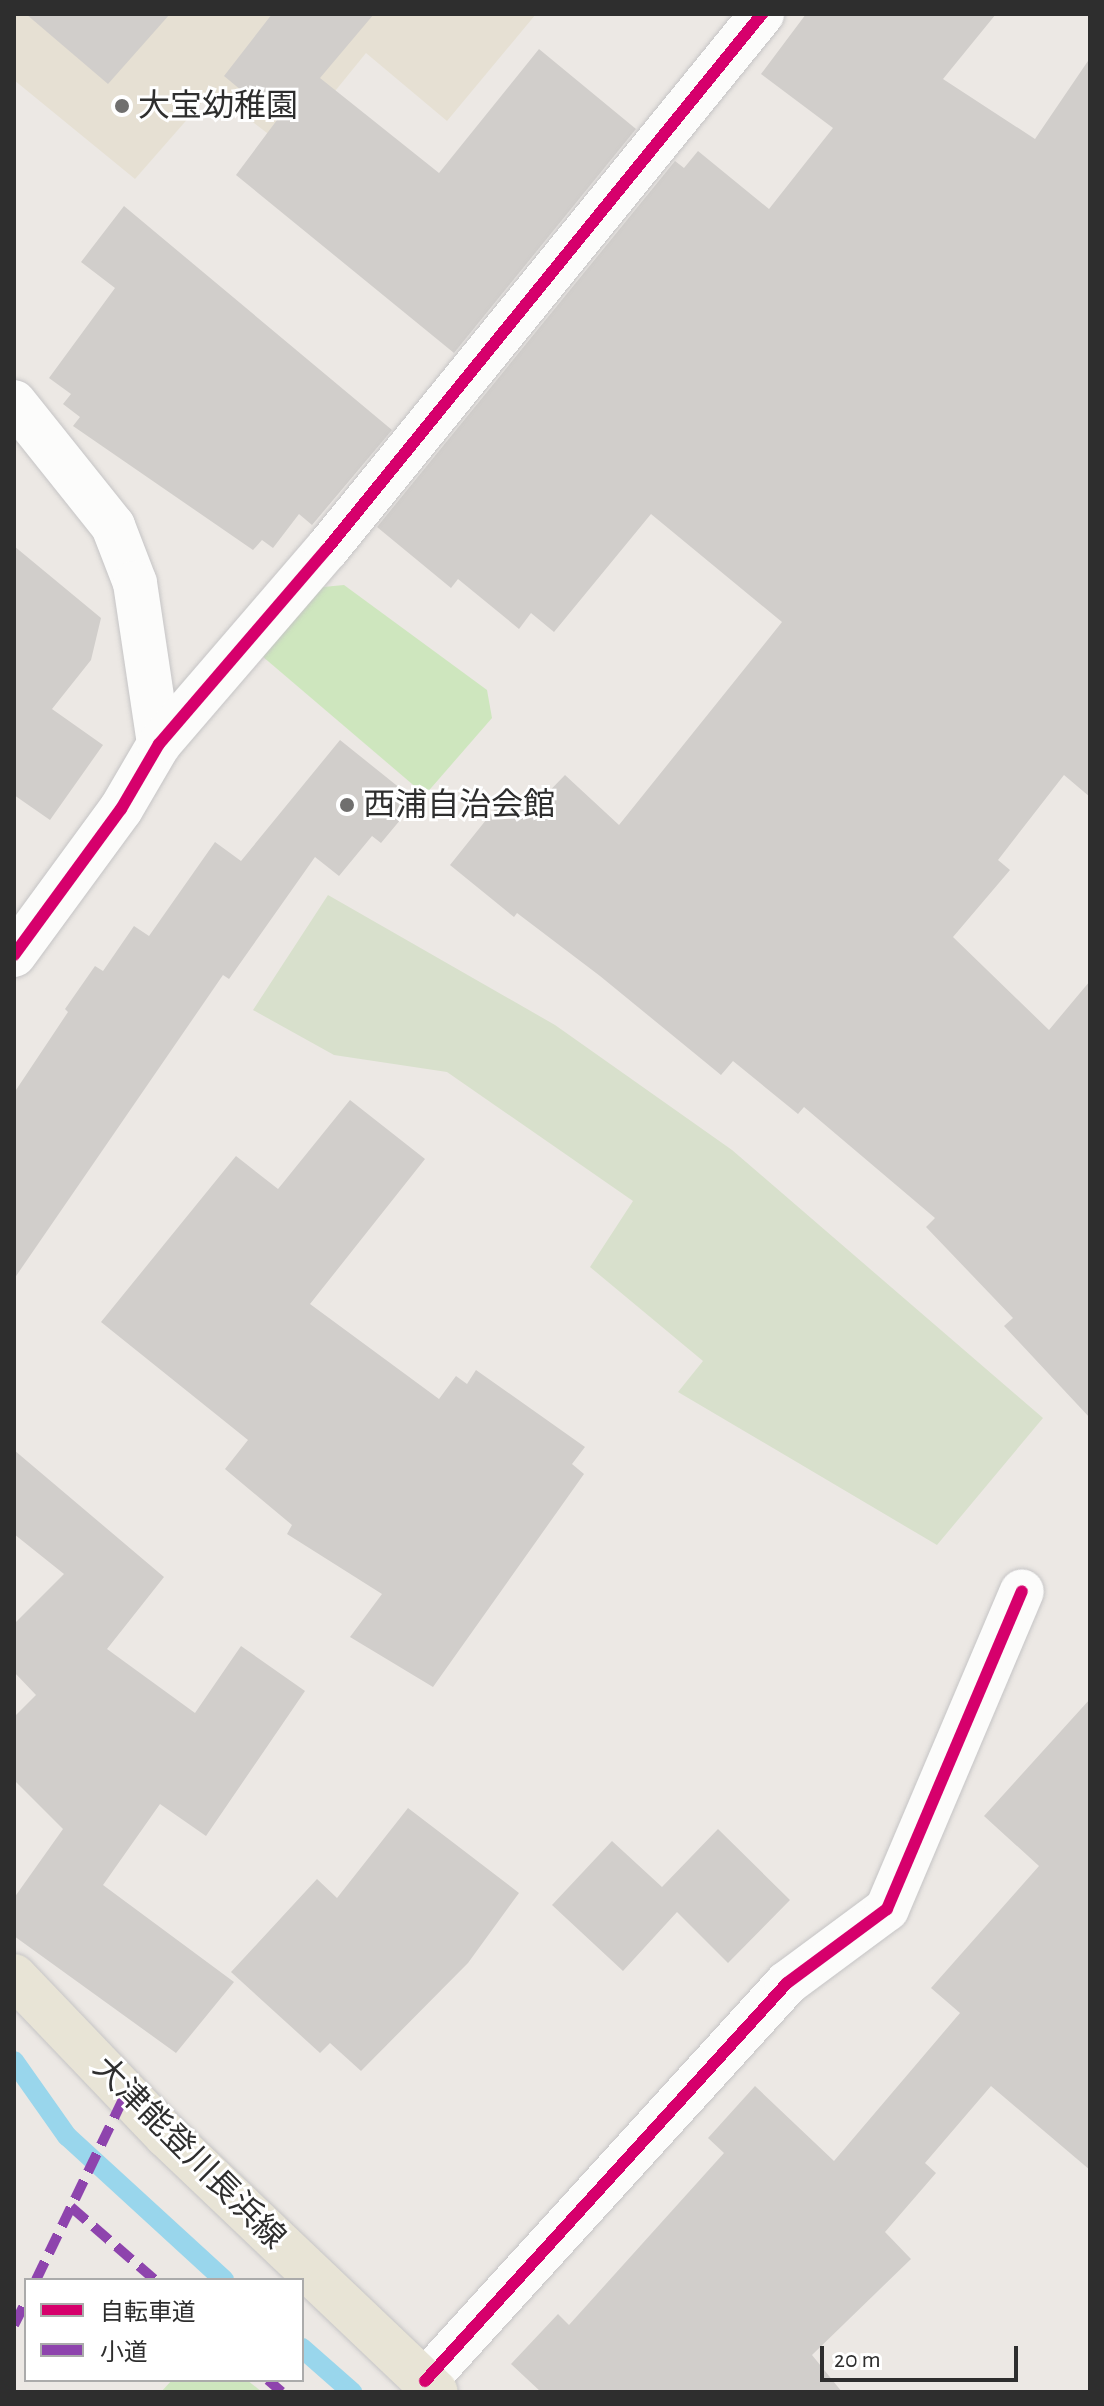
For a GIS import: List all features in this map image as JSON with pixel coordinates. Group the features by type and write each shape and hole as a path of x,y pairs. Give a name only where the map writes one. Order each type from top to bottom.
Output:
{"main road":[{"name":"大津能登川長浜線","path":"14,1976 167,2136 430,2387"}],"street":[{"path":"14,955 121,809 159,744 327,549 762,14"},
{"path":"14,402 113,526 135,583 159,744"},
{"path":"430,2387 787,1983 887,1909 1022,1591"}],"shaded area":[{"name":"大宝幼稚園","path":"14,14 536,14 447,121 366,53 288,149 212,91 135,179 14,80"}],"green space":[{"path":"344,585 487,690 492,718 425,795 262,656 313,588"},
{"path":"328,895 555,1025 732,1150 1043,1418 937,1545 678,1392 703,1361 590,1267 633,1201 447,1072 334,1055 253,1010"},
{"path":"170,2382 250,2382 262,2392 161,2392"}],"building":[{"path":"26,14 170,14 108,84"},
{"path":"272,14 374,14 320,78 439,173 539,49 636,129 454,353 236,175 277,120 224,76"},
{"path":"806,14 996,14 943,79 1035,139 1090,58 1090,797 1064,775 998,860 1010,870 953,937 1049,1030 1090,981 1090,1418 1004,1326 1013,1318 926,1227 935,1218 804,1107 798,1114 733,1061 721,1075 600,976 517,913 514,917 450,865 506,795 528,813 565,775 619,825 782,622 651,514 554,632 531,613 519,629 458,579 451,588 377,527 675,161 684,168 698,151 769,209 833,128 761,74"},
{"path":"124,206 392,430 312,525 299,514 273,548 262,540 253,550 73,426 80,417 63,404 71,394 49,378 115,288 81,262"},
{"path":"14,546 101,618 91,660 52,709 103,745 50,820 14,795"},
{"path":"340,740 416,801 381,843 372,836 339,876 315,857 229,979 223,975 14,1279 14,1093 95,966 103,971 134,926 149,936 215,842 241,861"},
{"path":"350,1100 425,1159 310,1304 439,1399 456,1376 467,1384 476,1370 585,1447 572,1464 584,1474 433,1687 350,1637 382,1594 287,1534 292,1525 225,1469 248,1440 101,1322 236,1156 278,1189"},
{"path":"14,1450 164,1577 107,1649 195,1713 241,1646 305,1691 206,1836 160,1804 103,1885 234,1982 176,2053 14,1936 14,1898 63,1829 14,1780 14,1717 36,1695 14,1672 14,1624 64,1574 14,1534"},
{"path":"1090,1699 1090,2170 991,2086 925,2163 936,2173 885,2232 911,2259 812,2355 842,2392 541,2392 511,2364 558,2314 569,2325 724,2153 708,2138 755,2086 834,2161 960,2013 931,1988 1039,1866 984,1816"},
{"path":"408,1808 519,1893 468,1963 361,2071 330,2043 320,2053 231,1972 317,1879 337,1898"},
{"path":"718,1829 790,1900 728,1963 677,1912 623,1971 552,1905 612,1841 662,1887"}],"waterway":[{"path":"14,2061 67,2136 222,2278"},
{"path":"304,2350 352,2392"}],"marked path":[{"path":"37,2278 126,2093"},
{"path":"71,2207 153,2278"},
{"path":"14,2325 24,2305"},
{"path":"270,2382 282,2392"}],"cycle path":[{"path":"14,955 121,809 159,744 327,549 762,14"},
{"path":"425,2381 787,1983 887,1909 1022,1591"}],"place":[{"name":"大宝幼稚園","path":"122,106"},
{"name":"西浦自治会館","path":"347,805"}]}
